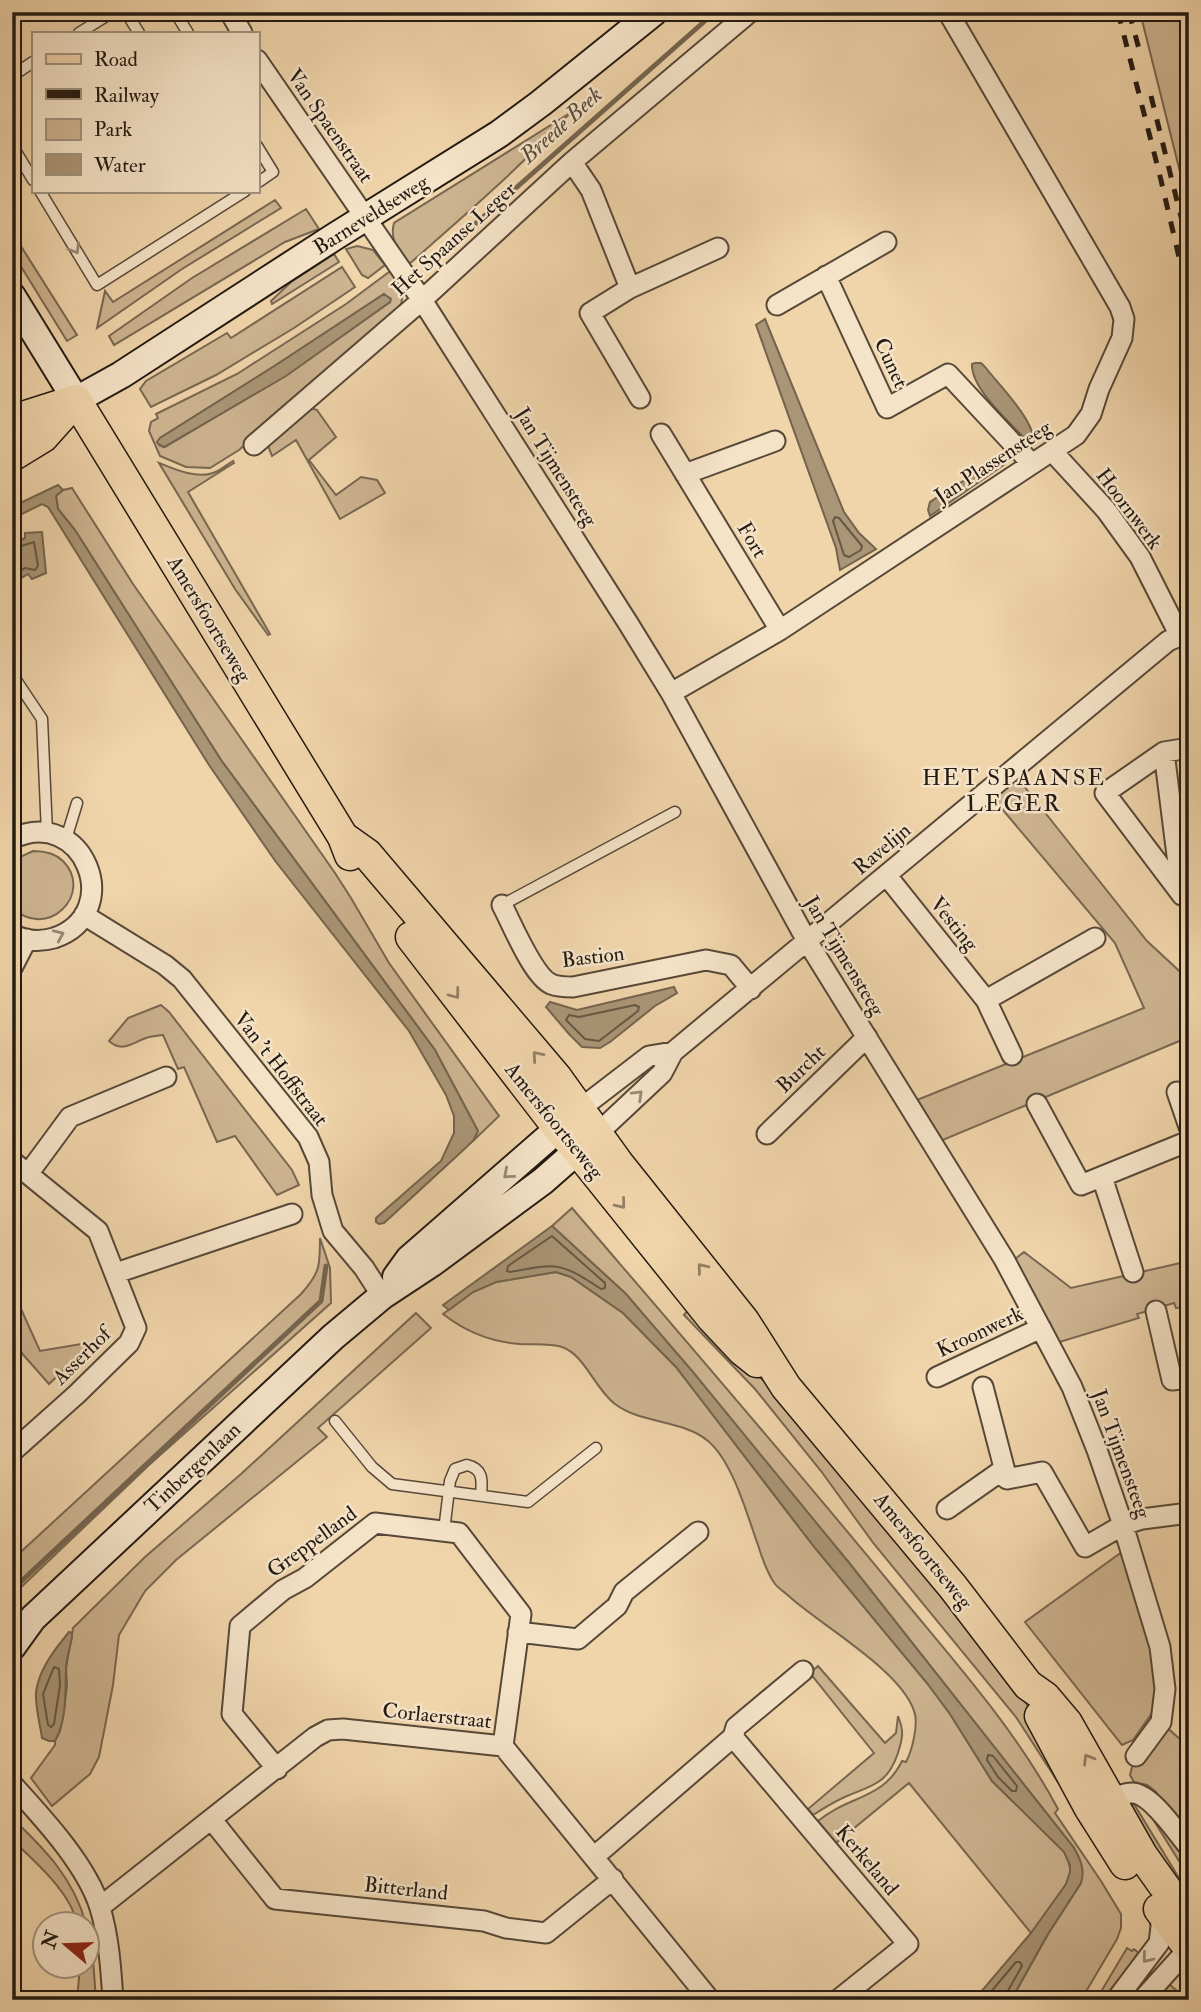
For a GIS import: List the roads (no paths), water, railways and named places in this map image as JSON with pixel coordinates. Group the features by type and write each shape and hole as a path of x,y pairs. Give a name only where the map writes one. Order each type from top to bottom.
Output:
{"main road":[{"path":"12,425 29,415 76,400"},
{"path":"12,456 43,437 76,400"},
{"name":"Amersfoortseweg","path":"76,400 342,837 367,854 556,1078 579,1131 712,1318 742,1350 786,1387 953,1587 1028,1685 1034,1706 1100,1802 1189,1921"},
{"name":"Amersfoortseweg","path":"1100,1802 1125,1864 1189,1948"}],"street":[{"path":"230,12 241,32"},
{"name":"Barneveldseweg","path":"76,400 121,375 499,134 654,12"},
{"name":"Het Spaanse Leger","path":"254,445 422,300 572,162 750,12"},
{"name":"Jan Plassensteeg","path":"671,693 780,630 1076,435 1091,414 1122,338 1124,319 1119,307 948,12"},
{"name":"Van Spaenstraat","path":"259,63 366,217"},
{"path":"572,162 591,190 630,288"},
{"name":"Jan Tijmensteeg","path":"366,217 422,300 671,693 807,941 1004,1259 1072,1387 1123,1525 1160,1647 1165,1689 1161,1722 1136,1756"},
{"path":"777,305 886,242"},
{"path":"640,398 590,313 630,288 718,248"},
{"name":"Cunet","path":"826,276 887,408 948,374 1032,464"},
{"path":"12,296 76,400"},
{"name":"Fort","path":"661,433 780,630"},
{"path":"685,474 775,441"},
{"name":"Hoornwerk","path":"1052,451 1106,510 1140,558 1184,636"},
{"name":"Ravelijn","path":"579,1131 662,1073 673,1052 1168,641 1184,636"},
{"path":"1164,752 1182,895 1105,793 1164,752 1189,748"},
{"path":"12,839 40,832 66,839 82,854 91,873 92,895 84,915 60,936 38,941 20,937 12,968"},
{"name":"Vesting","path":"887,876 986,1000 1012,1055"},
{"name":"Bastion","path":"502,905 538,974 550,984 573,987 706,960 731,965 751,989"},
{"name":"Van 't Hoffstraat","path":"84,915 165,965 182,979 308,1137 319,1162 321,1195 332,1231 364,1268 382,1296"},
{"path":"986,1000 1096,938"},
{"name":"Burcht","path":"767,1134 867,1037"},
{"name":"Ravelijn","path":"579,1131 649,1056 673,1052"},
{"path":"28,1174 70,1117 166,1077"},
{"path":"1177,1092 1189,1127"},
{"path":"1037,1104 1081,1185 1189,1141"},
{"name":"Tinbergenlaan","path":"12,1647 33,1618 68,1584 323,1346 382,1296 432,1264 543,1181 579,1131"},
{"name":"Asserhof","path":"12,1161 98,1231 136,1328 129,1343 12,1452"},
{"path":"1102,1177 1133,1272"},
{"path":"116,1273 292,1214"},
{"path":"1156,1311 1172,1380 1189,1378"},
{"name":"Kroonwerk","path":"937,1377 1041,1328"},
{"path":"983,1387 1007,1479 1042,1472 1085,1547 1123,1525 1142,1519 1189,1513"},
{"path":"947,1509 1004,1469"},
{"name":"Greppelland","path":"276,1769 232,1714 240,1626 283,1590 305,1578 375,1523 459,1533 521,1614 503,1746"},
{"path":"518,1632 578,1639 617,1606 624,1592 698,1532"},
{"path":"595,1856 733,1737 736,1727 803,1671"},
{"name":"Corlaerstraat","path":"100,1908 315,1737 328,1730 335,1728 503,1746 710,2000"},
{"name":"Kerkeland","path":"733,1737 908,1944 838,2000"},
{"path":"12,1784 69,1851 91,1888 100,1908 111,1969 113,2000"},
{"path":"1100,1802 1134,1793 1148,1798 1189,1847"},
{"name":"Bitterland","path":"212,1820 275,1899 484,1921 506,1928 546,1933 613,1879"},
{"path":"1116,2000 1159,1942 1160,1910"},
{"path":"1142,2000 1189,1948"}],"lane":[{"path":"81,32 115,12"},
{"path":"126,12 138,32"},
{"path":"175,12 187,32"},
{"path":"12,76 32,63"},
{"path":"12,145 32,178"},
{"path":"259,149 274,172 259,182"},
{"path":"41,192 97,285 241,192"},
{"path":"12,674 41,719 40,832"},
{"path":"66,839 77,803"},
{"name":"Bastion","path":"502,905 675,813"},
{"path":"335,1421 372,1467 392,1484 528,1502 596,1448"},
{"path":"444,1531 455,1469 473,1466 481,1474 481,1495"}],"water":[{"path":"384,294 391,299 390,302 286,376 164,447 158,444 160,438"},
{"path":"765,319 844,512 859,533 876,549 840,570 836,548 756,325"},
{"path":"981,363 986,368 1014,402 1028,422 1033,439 1025,439 984,394 973,374 972,364"},
{"path":"1003,456 1005,464 930,516 930,502"},
{"path":"58,485 63,490 56,496 58,509 75,530 221,760 435,1050 478,1131 473,1141 384,1223 379,1224 376,1218 441,1161 454,1133 454,1116 446,1095 409,1031 276,862 209,765 48,507 42,504 12,519 12,507"},
{"path":"42,532 46,573 32,579 28,574 12,584 12,544 25,538 25,533"},
{"path":"674,987 677,993 655,1006 600,1048 582,1047 546,1007 550,1002 577,1010"},
{"path":"552,1226 626,1294 693,1372 850,1564 1074,1848 1082,1865 1081,1883 1048,1934 1011,2000 974,2000 1031,1933 1066,1884 1070,1865 1064,1852 992,1781 927,1683 815,1548 676,1367 623,1313 571,1277 556,1272 496,1282 473,1292 449,1310 443,1305"},
{"path":"69,1632 72,1637 66,1666 63,1715 55,1741 49,1741 42,1738 36,1692 44,1667"}],"waterway":[{"name":"Breede Beek","path":"430,264 715,12"},
{"path":"12,1590 321,1301 326,1266"}],"railway":[{"path":"1118,12 1189,300"},
{"path":"1129,12 1139,49"},
{"path":"1151,96 1189,249"}],"district":[{"name":"HET SPAANSE LEGER","path":"1014,790"}]}
